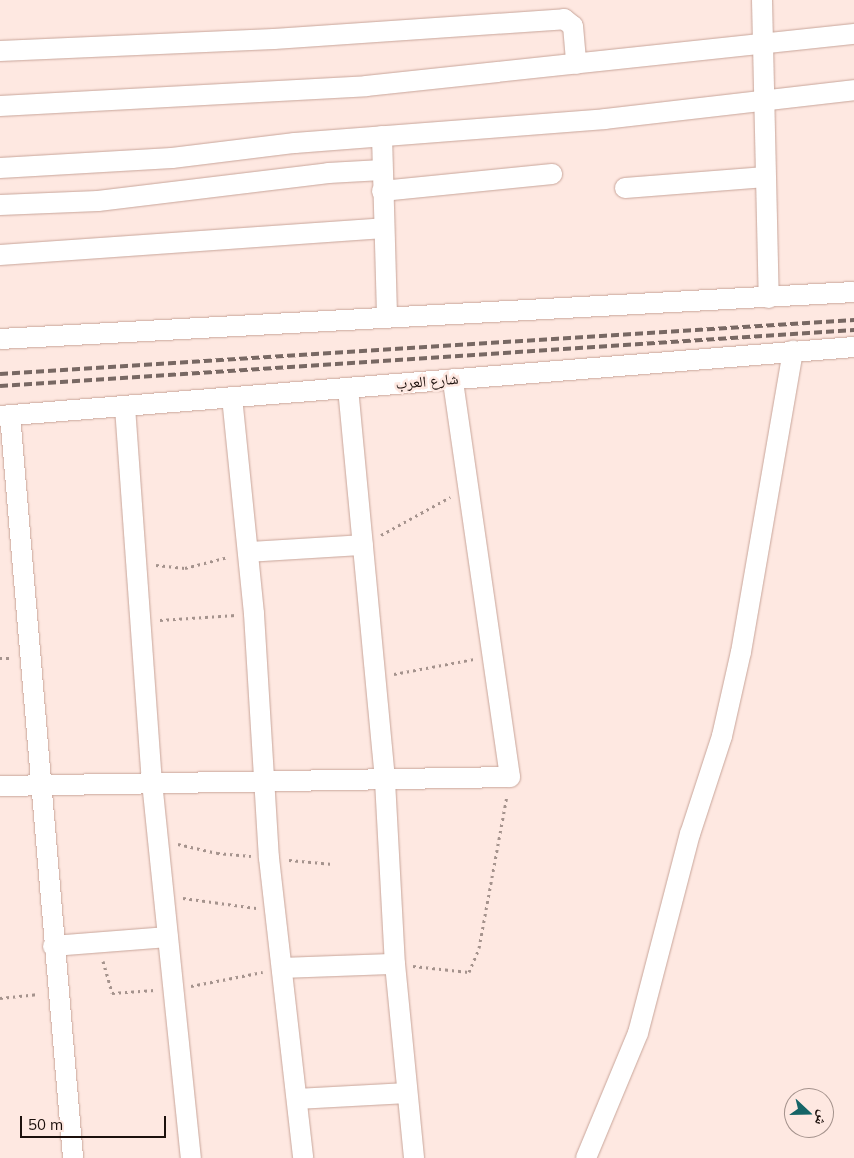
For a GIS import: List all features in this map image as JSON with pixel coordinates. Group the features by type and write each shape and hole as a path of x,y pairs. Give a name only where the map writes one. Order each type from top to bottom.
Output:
{"street":[{"path":"762,0 770,298"},
{"path":"0,51 274,39 564,19 573,26 576,64"},
{"path":"0,106 366,86 854,34"},
{"path":"0,168 172,158 382,136 605,119 854,90"},
{"path":"382,136 382,191 387,317"},
{"path":"0,204 98,201 328,173 382,170"},
{"path":"382,191 552,174"},
{"path":"625,188 766,177"},
{"path":"0,255 384,228"},
{"path":"0,339 854,292"},
{"name":"شارع العرب","path":"5,416 793,350 854,347"},
{"path":"586,1158 634,1048 690,834 722,736 741,652 793,350"},
{"path":"0,786 152,782 386,781 510,777 495,655 453,379"},
{"path":"348,388 386,781 395,964 414,1158"},
{"path":"232,397 254,614 269,858 284,968 303,1158"},
{"path":"125,407 152,782 191,1158"},
{"path":"5,416 74,1158"},
{"path":"248,552 363,545"},
{"path":"53,946 168,937"},
{"path":"284,968 395,964"},
{"path":"297,1099 407,1093"}],"path":[{"path":"363,545 469,486"},
{"path":"136,564 186,568 248,552"},
{"path":"140,621 254,614"},
{"path":"376,678 495,655"},
{"path":"395,964 469,972 479,948 510,777"},
{"path":"158,839 217,853 333,864"},
{"path":"164,895 277,911"},
{"path":"0,998 58,992"}],"railway":[{"path":"0,374 854,320"},
{"path":"0,386 854,330"}]}
